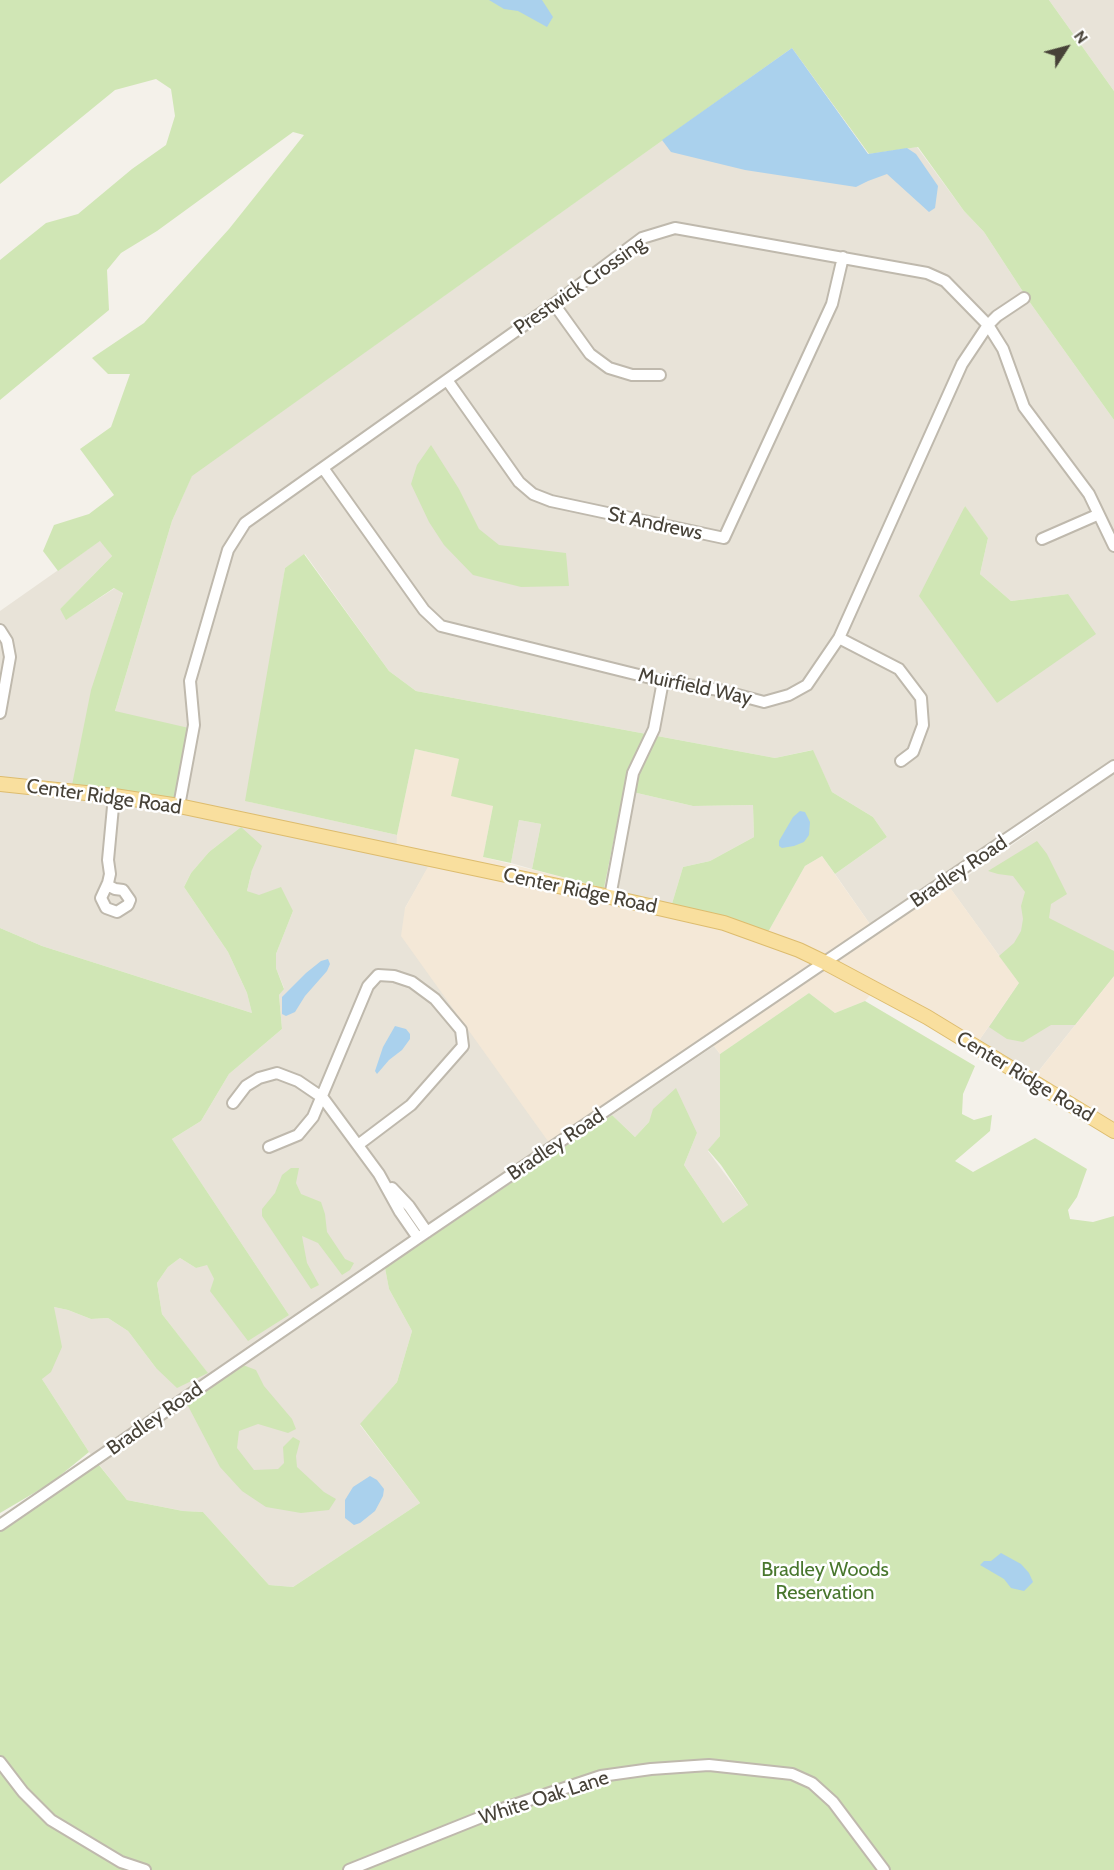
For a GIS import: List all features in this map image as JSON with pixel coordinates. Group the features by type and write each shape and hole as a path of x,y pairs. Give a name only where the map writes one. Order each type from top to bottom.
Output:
{"main road":[{"name":"Center Ridge Road","path":"0,784 114,796 179,806 724,923 799,950 826,963 927,1017 1114,1131"}],"street":[{"name":"Prestwick Crossing","path":"179,806 194,725 190,681 228,550 245,523 554,304 642,238 675,228 927,273 945,281 988,325 1003,349 1024,407 1089,495 1114,546"},
{"name":"St Andrews","path":"447,380 519,482 533,494 550,501 724,538 832,304 843,257"},
{"name":"Muirfield Way","path":"323,468 424,610 441,626 663,681 719,690 764,702 789,695 807,685 840,638 962,364 988,325 997,316 1024,298"},
{"path":"554,304 590,354 609,368 632,375 660,375"},
{"path":"1042,539 1097,515"},
{"path":"0,630 6,641 10,657 0,713"},
{"path":"840,638 899,669 921,698 923,725 913,752 901,761"},
{"path":"610,897 633,773 654,729 663,681"},
{"name":"Bradley Road","path":"0,1525 1114,766"},
{"path":"107,885 114,796"},
{"path":"269,1147 298,1135 313,1117 372,980 378,975 394,976 412,982 435,999 461,1030 463,1046 411,1105 358,1145"},
{"path":"233,1103 246,1086 259,1077 277,1073 298,1081 322,1098 379,1174 408,1206 423,1235"},
{"path":"0,1762 23,1792 51,1820 121,1862 145,1870"},
{"name":"White Oak Lane","path":"349,1870 499,1810 601,1776 651,1769 709,1766 792,1774 812,1783 833,1802 884,1870"}],"shaded area":[{"path":"1049,0 1114,0 1114,91"},
{"path":"792,48 868,154 917,147 964,211 984,232 1031,304 1114,420 1114,762 872,927 835,874 887,837 873,817 832,792 812,750 775,758 416,691 389,671 305,554 285,568 250,802 397,835 397,856 431,863 405,908 556,1152 385,1268 389,1289 412,1331 397,1382 360,1425 420,1503 293,1587 269,1585 203,1512 183,1511 127,1500 89,1452 42,1379 54,1307 91,1319 108,1318 128,1331 156,1368 207,1372 162,1314 157,1283 168,1267 180,1258 196,1268 207,1264 214,1279 289,1315 172,1139 201,1121 229,1074 282,1029 279,995 284,988 276,968 276,954 293,911 247,891 252,870 241,827 209,852 191,873 184,887 228,952 247,993 252,1013 42,946 0,928 0,611 101,540 112,556 60,609 67,619 115,588 123,592 109,637 115,711 172,521 192,475","holes":["964,506 988,538 980,574 1011,601 1068,594 997,703"]},
{"path":"415,749 459,759 493,806 483,857 767,934 805,866 822,856 872,927 943,878 1019,983 978,1042 877,987 865,1001 835,1013 809,993 720,1054 708,1038 550,1144 401,936 405,908 430,863 396,856 397,835"},
{"path":"1114,774 1114,976 1034,1077 978,1042 1019,983 950,888"},
{"path":"624,790 693,806 753,805 754,837 710,861 683,867 671,907 604,888"},
{"path":"519,820 541,824 532,869 511,863"},
{"path":"1114,976 1114,1127 1034,1077"},
{"path":"714,1046 720,1054 720,1136 708,1151 748,1205 723,1223 684,1165 697,1133 654,1109 649,1122 635,1137 612,1115"}],"green space":[{"path":"0,0 1049,0 1114,91 1114,420 1031,304 984,232 964,211 918,147 869,154 792,48 192,476 172,521 115,711 189,728 175,802 72,785 91,690 123,593 114,588 66,620 60,609 112,556 100,541 58,571 43,551 54,525 89,514 114,495 80,449 111,427 130,374 108,374 92,358 144,323 229,229 304,135 293,132 157,231 121,253 107,270 109,310 0,400 0,260 46,223 78,214 132,169 166,145 175,116 171,89 156,79 115,90 0,184"},
{"path":"431,445 459,489 479,529 499,545 566,553 569,586 521,587 473,575 444,545 429,522 411,484 417,465"},
{"path":"965,506 988,538 980,574 1011,601 1068,594 1096,634 997,703 919,596"},
{"path":"304,554 389,671 416,691 775,758 813,750 832,792 873,817 887,837 835,874 822,856 805,866 767,934 671,907 683,867 710,861 754,837 753,805 693,806 624,790 604,888 532,869 541,824 519,820 511,863 483,857 493,806 451,796 459,759 415,749 397,835 245,801 285,568"},
{"path":"241,827 262,846 252,870 247,891 259,895 281,887 293,911 276,954 276,968 284,989 279,995 282,1029 229,1074 201,1121 172,1139 289,1315 248,1341 210,1291 214,1279 207,1265 196,1268 180,1258 168,1267 157,1283 162,1314 208,1373 177,1388 156,1368 128,1331 108,1318 91,1319 54,1307 62,1347 51,1372 42,1379 89,1452 51,1483 0,1513 0,928 42,946 252,1013 247,993 228,952 184,887 191,873 209,852"},
{"path":"1037,841 1047,854 1067,894 1051,904 1049,918 1114,951 1114,976 1075,1025 1051,1025 1023,1042 1007,1039 989,1027 1019,983 999,956 1014,943 1021,931 1023,919 1021,906 1025,892 1013,876 988,871"},
{"name":"Bradley Woods Reservation","path":"809,993 835,1013 865,1001 975,1066 963,1094 962,1114 974,1120 992,1115 990,1131 955,1161 973,1172 1035,1138 1087,1169 1077,1197 1068,1210 1070,1219 1093,1222 1114,1216 1114,1870 0,1870 0,1525 95,1460 127,1500 183,1511 203,1512 269,1585 293,1587 420,1503 360,1424 397,1382 412,1331 389,1289 385,1268 612,1115 635,1137 649,1122 653,1109 676,1088 697,1133 684,1165 723,1223 748,1205 708,1150 720,1136 720,1054"},
{"path":"291,1168 299,1168 296,1183 301,1194 321,1202 327,1232 345,1259 354,1263 350,1270 342,1275 318,1243 302,1236 307,1263 319,1285 311,1289 262,1216 262,1209 275,1193 282,1175"},
{"path":"243,1365 256,1370 264,1386 292,1419 296,1429 288,1433 258,1424 239,1431 237,1448 254,1470 278,1469 284,1463 283,1447 293,1437 300,1441 296,1456 297,1467 324,1492 336,1499 329,1510 301,1513 266,1507 242,1491 220,1467 187,1404"}],"water":[{"path":"489,0 542,0 553,17 547,27 518,11 504,9"},
{"path":"792,48 868,154 907,148 916,154 938,186 935,208 929,212 887,174 856,187 745,170 671,152 662,140"},
{"path":"800,811 805,812 810,822 809,835 804,842 782,848 779,846 779,841 793,817"},
{"path":"328,959 330,964 327,971 305,996 295,1012 286,1016 282,1014 282,997 306,973 321,961"},
{"path":"395,1026 406,1029 410,1034 410,1039 377,1074 375,1071 383,1047"},
{"path":"370,1476 377,1480 384,1489 383,1496 375,1511 354,1525 345,1518 345,1500 353,1487"},
{"path":"1001,1553 1021,1564 1029,1573 1033,1582 1024,1591 1011,1588 1004,1579 980,1565 984,1561 991,1561"}]}
